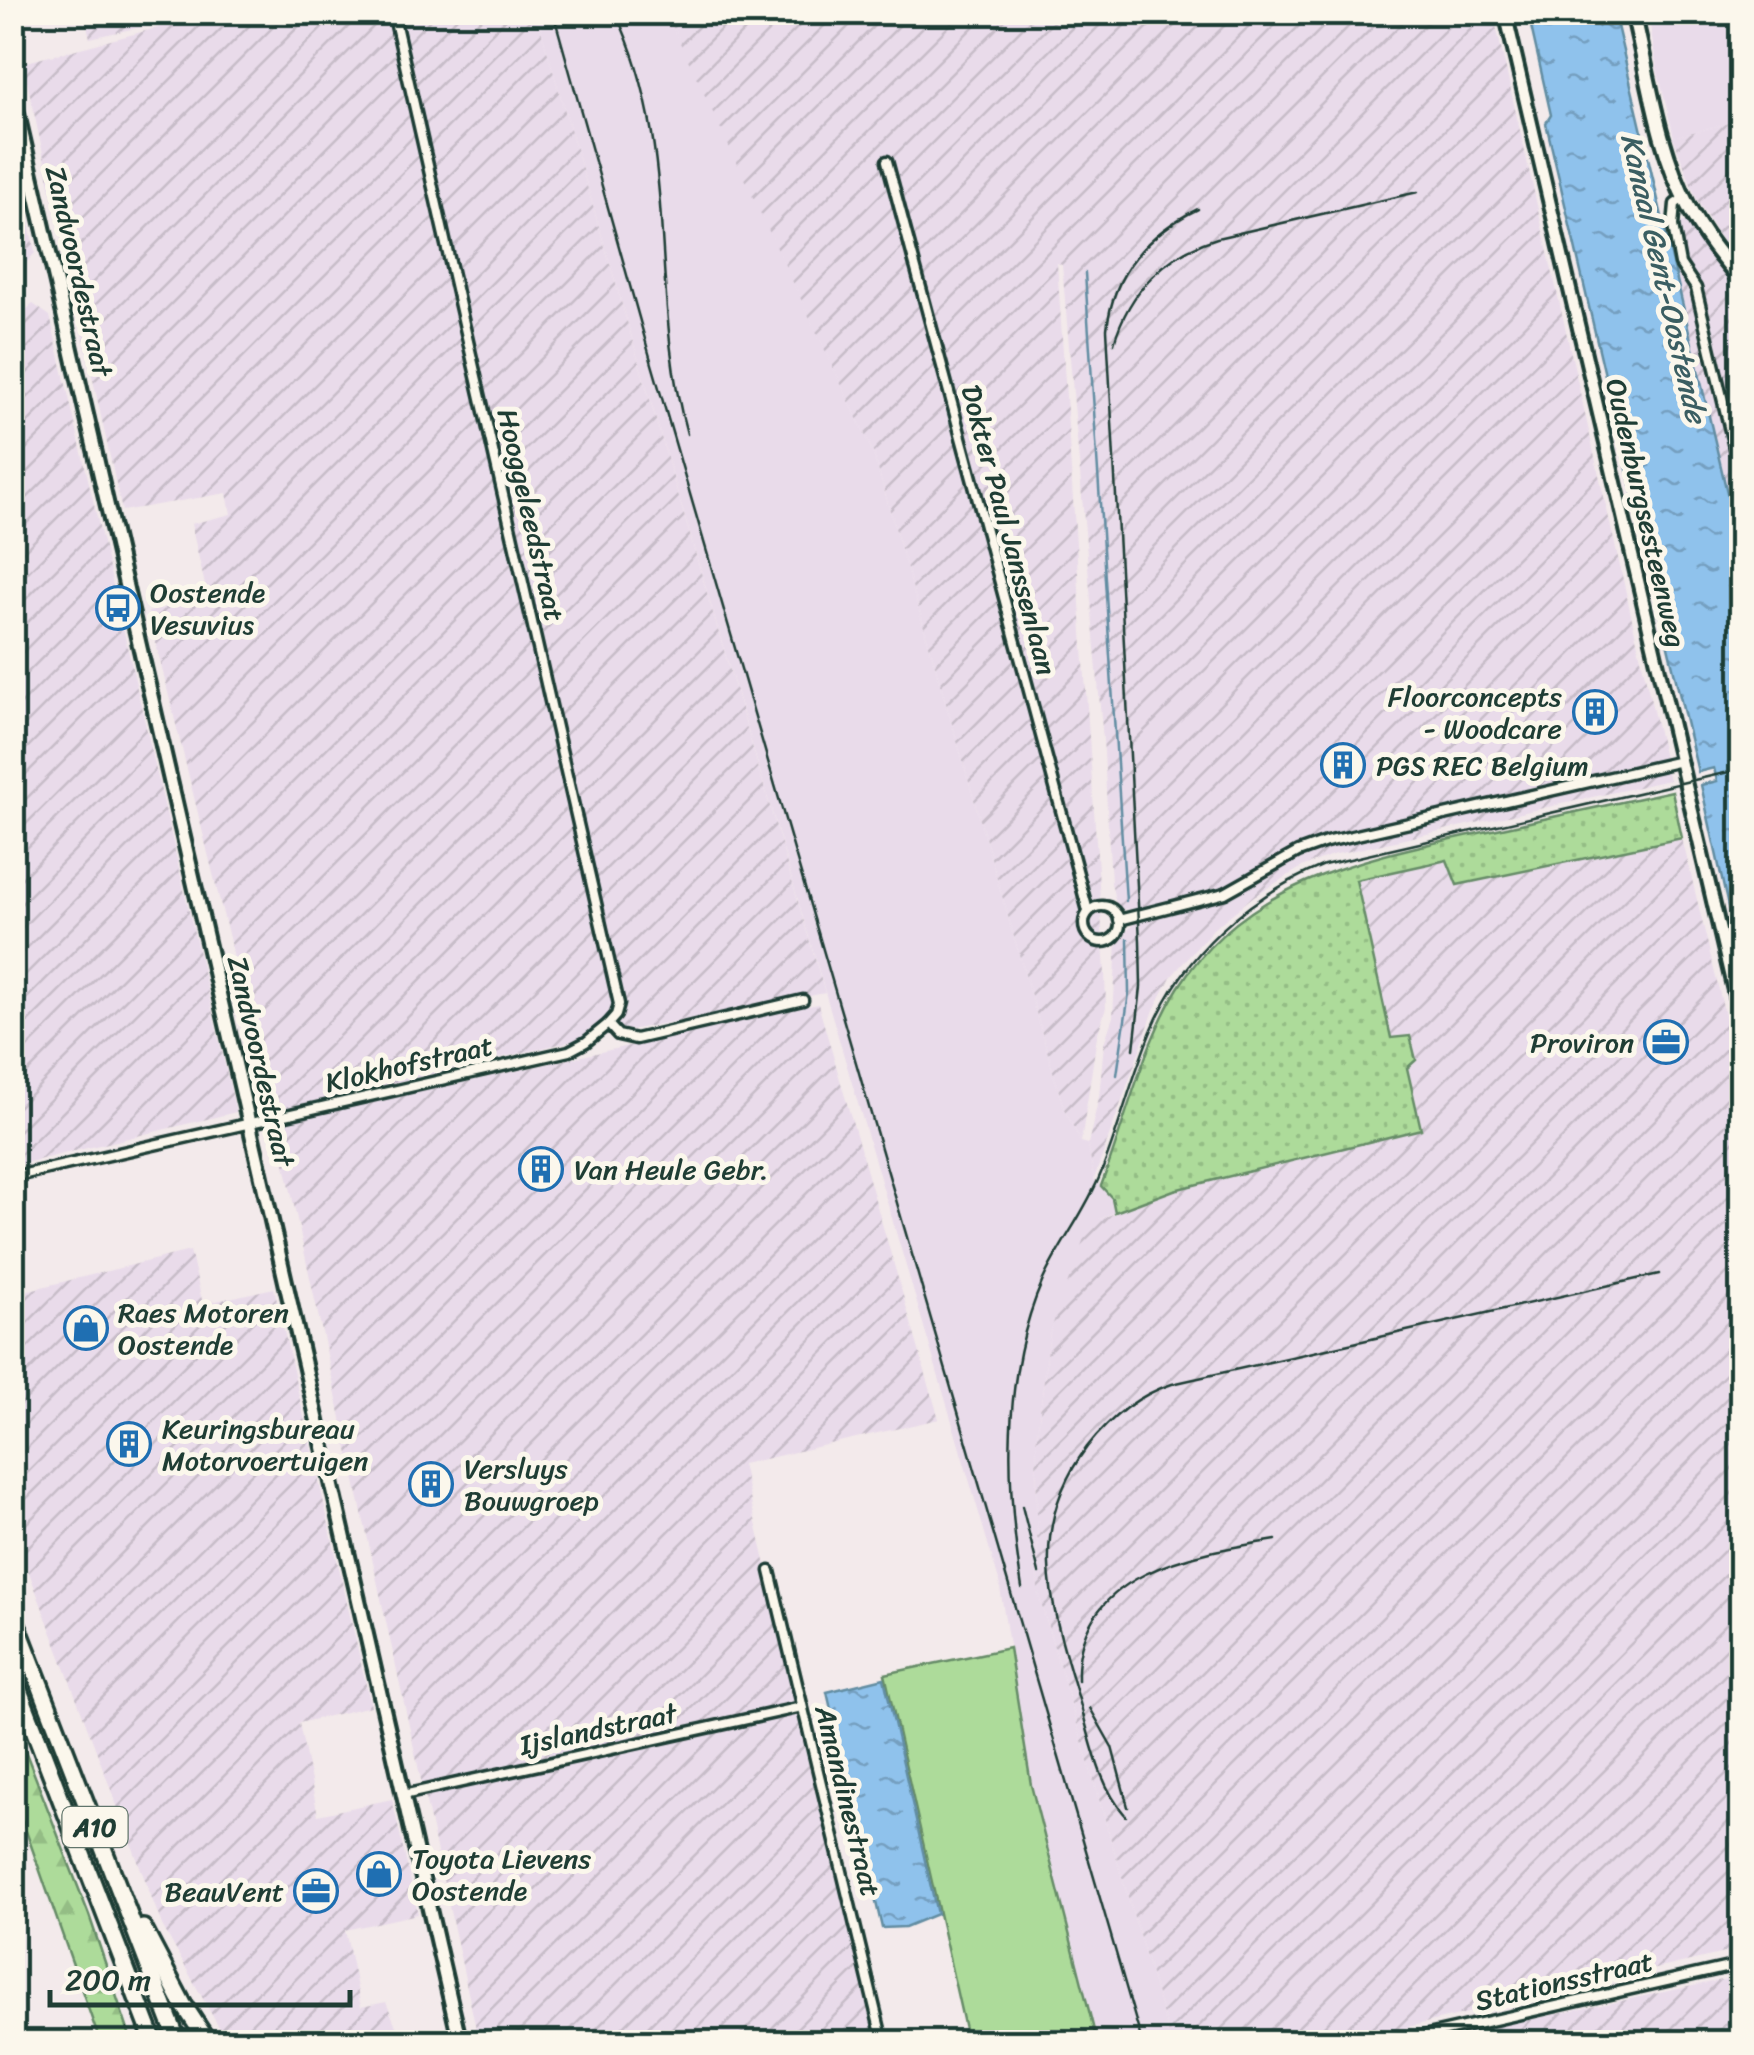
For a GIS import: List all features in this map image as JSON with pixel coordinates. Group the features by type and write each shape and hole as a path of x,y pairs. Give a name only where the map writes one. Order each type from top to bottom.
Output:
{"highway":[{"name":"A10","path":"12,1612 178,2042"},
{"name":"A10","path":"12,1672 153,2042"},
{"name":"A10","path":"90,1815 158,1959 208,2042"}],"main road":[{"path":"1633,12 1665,151 1684,198 1717,252 1742,282"},
{"name":"Zandvoordestraat","path":"12,90 460,2042"}],"street":[{"name":"Hooggeleedstraat","path":"394,12 618,1004 616,1015 608,1024"},
{"name":"Oudenburgsesteenweg","path":"1504,12 1742,1025"},
{"name":"Dokter Paul Janssenlaan","path":"887,161 1088,912"},
{"path":"1684,198 1676,204 1674,215 1679,257 1696,288 1742,481"},
{"name":"Dokter Paul Janssenlaan","path":"1119,920 1225,894 1298,852 1326,842 1681,761"},
{"name":"Dokter Paul Janssenlaan","path":"1106,906 1119,920 1114,938 1100,942 1086,934 1084,918 1088,912 1106,906"},
{"path":"608,1024 618,1035 636,1039 803,1000"},
{"name":"Klokhofstraat","path":"12,1177 570,1051 608,1024"},
{"name":"Amandinestraat","path":"770,1571 883,2042"},
{"name":"Ijslandstraat","path":"403,1795 802,1707"},
{"name":"Stationsstraat","path":"1397,2042 1742,1964"}],"shaded area":[{"path":"84,12 163,13 155,24 90,38"},
{"path":"177,13 536,13 825,993 577,1040 272,1111 148,612 208,598 191,524 231,514 227,493 122,511 23,63 157,28 168,24"},
{"path":"536,13 666,13 692,65 873,452 1064,1109 1081,1142 1088,1144 1094,1179 1112,1198 1115,1212 1100,1219 1050,1332 1036,1443 1038,1593 1171,2042 1097,2042 1031,1785 999,1581"},
{"path":"666,13 1493,13 1669,780 1332,855 1304,866 1254,896 1213,929 1171,977 1154,1010 1094,1179 1088,1144 1099,1097 1104,1043 1113,1017 1117,940 1136,922 1135,911 1117,908 1111,883 1104,752 1062,265 1057,263 1106,1008 1097,1036 1081,1142 1064,1109 873,452"},
{"path":"1648,13 1741,13 1741,120 1674,137"},
{"path":"1742,120 1741,265 1697,200 1673,137"},
{"path":"13,145 35,253 12,277"},
{"path":"1689,220 1712,256 1741,282 1741,552 1664,229"},
{"path":"33,304 50,316 236,1112 13,1166 12,322"},
{"path":"1682,838 1742,1085 1741,1949 1344,2042 1171,2042 1038,1593 1036,1443 1050,1332 1088,1227 1095,1217 1100,1219 1174,1190 1310,1157 1407,1068 1411,1036 1391,1039 1356,880 1448,860 1457,885"},
{"path":"818,1004 939,1419 742,1464 879,2042 479,2042 276,1124"},
{"path":"190,1251 203,1304 274,1288 371,1706 299,1723 318,1815 392,1799 418,1914 345,1930 361,2007 386,2002 401,2038 445,2028 448,2042 227,2042 162,1925 13,1530 13,1294"},
{"path":"1741,1976 1741,2042 1422,2042"}],"green space":[{"path":"1672,791 1682,838 1457,885 1447,860 1356,880 1391,1038 1410,1036 1416,1060 1407,1068 1421,1129 1174,1190 1115,1212 1112,1198 1101,1186 1155,1034 1178,988 1205,952 1237,922 1311,880 1351,865 1436,842"},
{"path":"1009,1648 1031,1785 1097,2042 968,2042 885,1674"},
{"path":"12,1717 89,1915 132,2042 100,2042 13,1794"}],"water":[{"name":"Kanaal Gent-Oostende","path":"1528,13 1614,13 1741,552 1741,965 1701,785 1717,781 1714,768 1698,772 1651,575 1660,572 1647,511 1637,512 1546,123 1551,115"},
{"path":"884,1678 937,1914 905,1927 882,1928 827,1692"}],"waterway":[{"path":"1085,273 1126,901"},
{"path":"1117,1075 1129,993 1128,939"}],"railway":[{"path":"553,12 652,364 1142,2042"},
{"path":"615,12 635,63 649,115 675,381 687,434"},
{"path":"1114,343 1139,291 1166,265 1198,245 1418,192"},
{"path":"1134,1049 1141,987 1140,941 1107,329 1117,290 1136,257 1164,230 1198,209"},
{"path":"1022,1588 1013,1511 1011,1432 1020,1354 1029,1316 1050,1266 1101,1173 1152,1029 1182,975 1201,952 1269,893 1324,865 1742,769"},
{"path":"1126,1816 1109,1791 1092,1748 1053,1604 1049,1573 1055,1510 1067,1479 1105,1427 1136,1401 1172,1384 1659,1274"},
{"path":"1022,1506 1039,1573"},
{"path":"1078,1681 1082,1644 1096,1615 1117,1592 1144,1574 1176,1562 1276,1540"},
{"path":"1090,1708 1112,1747 1128,1807"}],"place":[{"name":"Oostende Vesuvius","path":"118,608"},
{"name":"Floorconcepts - Woodcare","path":"1595,712"},
{"name":"PGS REC Belgium","path":"1343,765"},
{"name":"Proviron","path":"1666,1042"},
{"name":"Van Heule Gebr.","path":"541,1169"},
{"name":"Raes Motoren Oostende","path":"86,1328"},
{"name":"Keuringsbureau Motorvoertuigen","path":"129,1444"},
{"name":"Versluys Bouwgroep","path":"431,1484"},
{"name":"Toyota Lievens Oostende","path":"379,1874"},
{"name":"BeauVent","path":"316,1891"}]}
